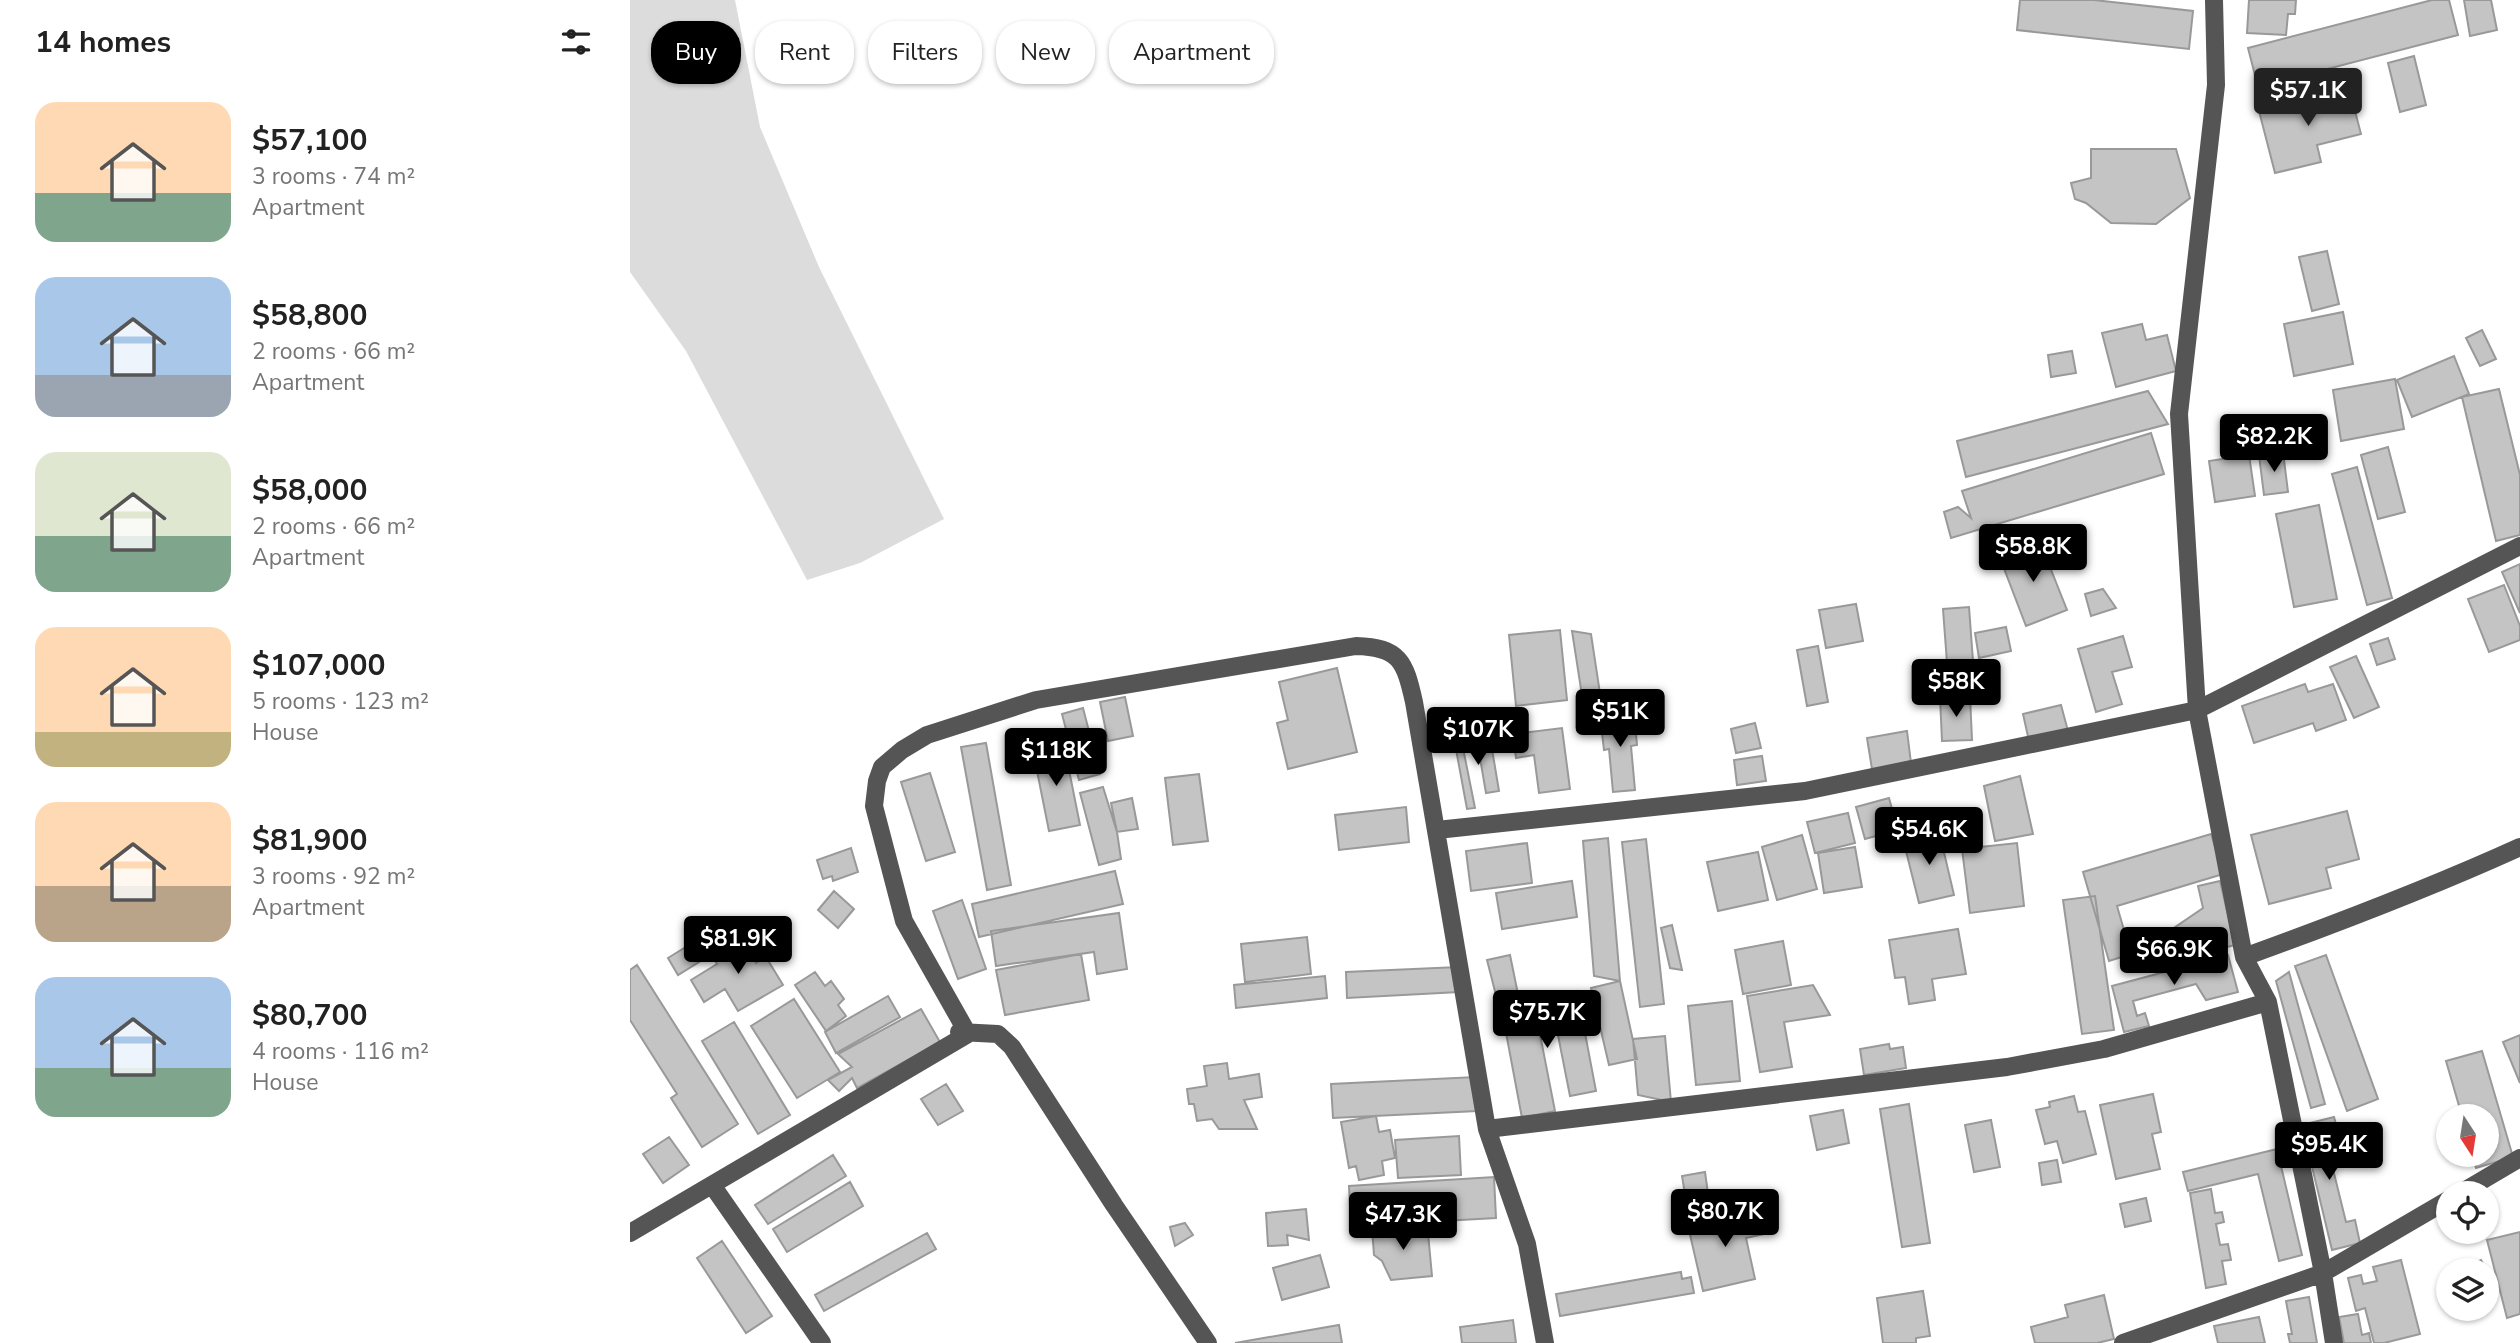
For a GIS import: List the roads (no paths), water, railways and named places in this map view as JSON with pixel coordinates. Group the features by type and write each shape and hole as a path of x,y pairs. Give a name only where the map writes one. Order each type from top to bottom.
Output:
{"street":[{"path":"2214,0 2216,85 2179,414 2197,710 2244,957 2268,1002 2323,1273 2334,1343"},
{"path":"1437,830 1805,791 2197,710 2520,546"},
{"path":"968,1034 904,921 874,806 882,767 902,750 927,735 1037,700 1356,646 1377,647 1394,655 1406,670 1437,830 1487,1129 1527,1244 1545,1343"},
{"path":"2244,957 2426,888 2520,847"},
{"path":"1487,1129 2007,1067 2104,1049 2268,1002"},
{"path":"968,1034 957,1032 998,1034 1012,1047 1114,1205 1208,1343"},
{"path":"630,1233 968,1034"},
{"path":"2481,1181 2520,1158"},
{"path":"712,1185 822,1343"},
{"path":"2123,1343 2323,1273 2436,1207"}]}
